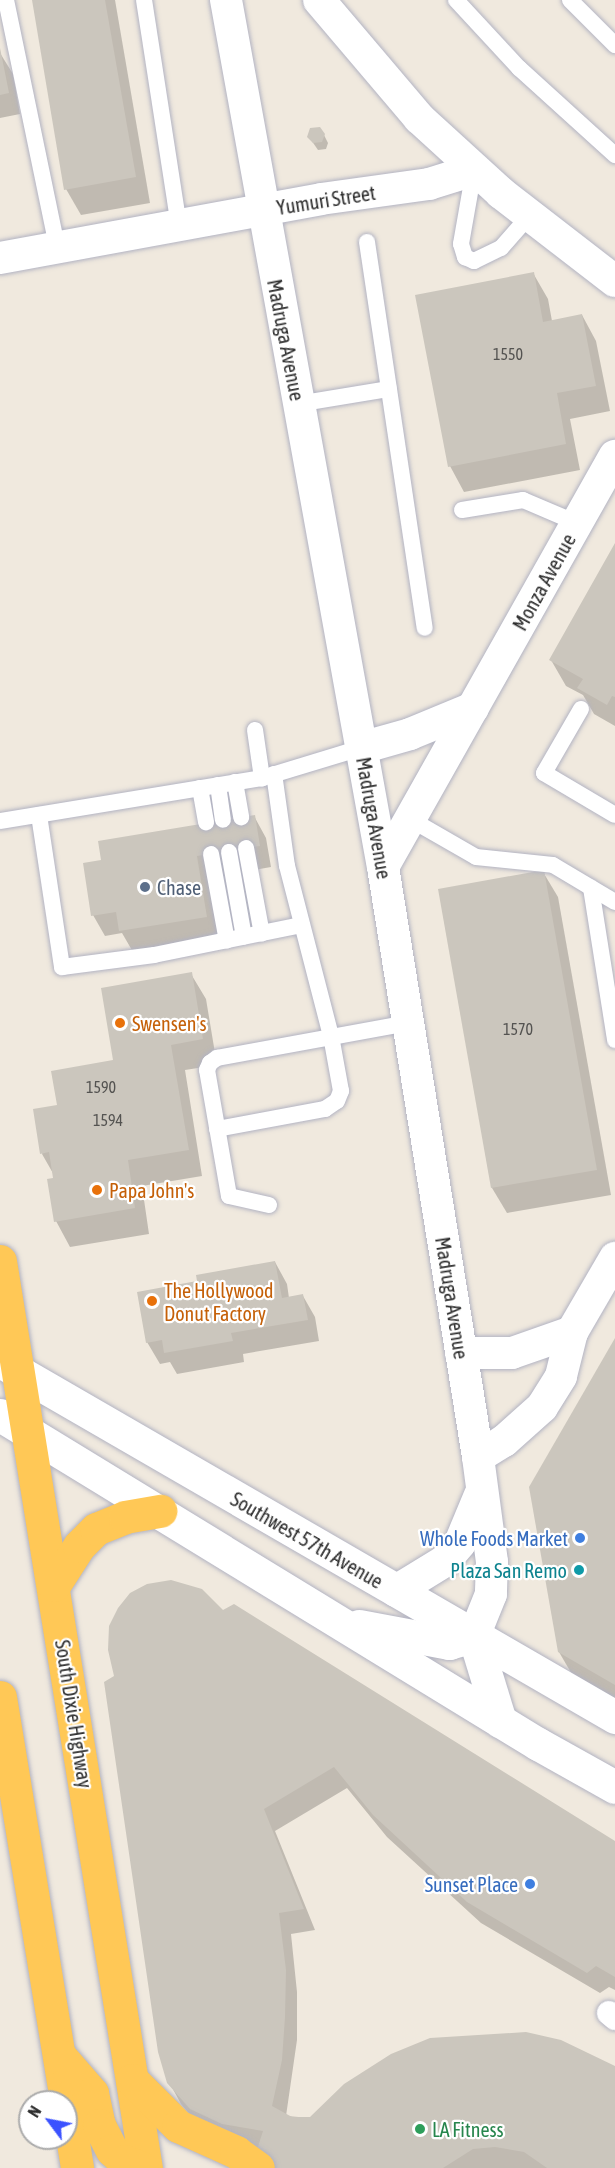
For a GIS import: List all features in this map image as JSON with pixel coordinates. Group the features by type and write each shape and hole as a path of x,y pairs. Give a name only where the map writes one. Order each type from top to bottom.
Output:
{"highway":[{"name":"South Dixie Highway","path":"0,1260 9,1366 28,1431 54,1585 144,2168"},
{"path":"54,1585 79,1546 96,1529 125,1517 160,1511"},
{"path":"0,1697 60,2056 76,2168"},
{"path":"60,2056 92,2093 99,2125 112,2150 124,2161 144,2168"},
{"path":"132,2080 178,2126 236,2152 258,2168"}],"main road":[{"name":"Southwest 57th Avenue","path":"9,1366 615,1717"},
{"path":"0,1415 500,1721 615,1787"},
{"path":"340,1623 449,1643 474,1636 500,1721"}],"street":[{"name":"Madruga Avenue","path":"226,0 297,404 383,867 478,1457 480,1495 492,1562 491,1594 474,1636"},
{"path":"320,0 419,118 474,170 529,216 615,281"},
{"name":"Yumuri Street","path":"0,258 264,210 429,184 474,170"},
{"name":"Monza Avenue","path":"383,867 615,456"},
{"path":"361,748 410,734 473,708"},
{"path":"478,1457 504,1441 542,1407 561,1376 572,1332 615,1258"},
{"path":"461,1353 512,1353 572,1332"},
{"path":"396,1591 445,1562 460,1543 480,1495"}],"lane":[{"path":"6,0 57,247"},
{"path":"144,0 179,226"},
{"path":"456,0 519,68 615,155"},
{"path":"570,0 615,45"},
{"path":"474,170 461,244 465,256 474,261 501,248 529,216"},
{"path":"367,242 425,628"},
{"path":"297,404 389,389"},
{"path":"462,510 523,500 577,523"},
{"path":"581,709 544,772 615,815"},
{"path":"218,1129 325,1109 338,1101 341,1091 331,1036 255,730"},
{"path":"0,821 268,776 361,748"},
{"path":"235,782 241,817"},
{"path":"218,785 223,820"},
{"path":"200,788 206,822"},
{"path":"39,815 62,967 236,939 302,925"},
{"path":"410,819 476,857 553,865 615,902"},
{"path":"246,848 262,934"},
{"path":"229,852 236,939"},
{"path":"211,854 236,939"},
{"path":"591,888 615,1040"},
{"path":"269,1205 229,1196 207,1070 210,1063 217,1058 408,1023"}],"building":[{"path":"32,0 105,0 136,177 64,190"},
{"path":"0,48 9,93 0,95"},
{"path":"320,127 325,134 322,142 313,143 307,137 310,128"},
{"path":"534,272 543,322 582,314 596,386 557,393 566,444 448,467 415,295"},
{"path":"615,543 615,697 612,696 607,705 577,688 583,679 549,660"},
{"name":"Chase","path":"255,815 260,846 197,856 207,917 119,931 116,912 91,916 83,863 101,860 98,841"},
{"path":"544,870 597,1170 491,1188 438,889"},
{"path":"192,972 203,1039 171,1045 189,1150 128,1160 135,1208 54,1222 47,1179 53,1178 49,1152 40,1154 33,1109 57,1105 51,1071 113,1060 101,988"},
{"path":"275,1261 282,1298 303,1294 308,1320 231,1333 233,1341 164,1353 162,1340 146,1343 137,1292 197,1281 196,1275"},
{"name":"Plaza San Remo","path":"615,1338 615,1685 558,1652 529,1487"},
{"name":"Sunset Place","path":"171,1580 202,1589 223,1610 234,1604 615,1841 615,1977 596,1966 587,1973 467,1902 373,1815 334,1767 264,1809 304,1909 279,1913 286,1970 285,2017 282,2060 272,2106 292,2117 310,2117 344,2084 391,2054 430,2038 526,2032 561,2040 615,2066 615,2168 547,2168 524,2152 495,2147 473,2149 443,2168 251,2168 263,2131 222,2124 190,2109 167,2083 158,2052 104,1682 114,1676 108,1650 109,1626 118,1608 130,1593 147,1584"}],"place":[{"name":"Chase","path":"145,887"},
{"name":"Swensen's","path":"120,1023"},
{"name":"Papa John's","path":"97,1190"},
{"name":"The Hollywood Donut Factory","path":"152,1301"},
{"name":"Whole Foods Market","path":"580,1538"},
{"name":"Plaza San Remo","path":"579,1570"},
{"name":"Sunset Place","path":"530,1884"},
{"name":"LA Fitness","path":"420,2129"}]}
